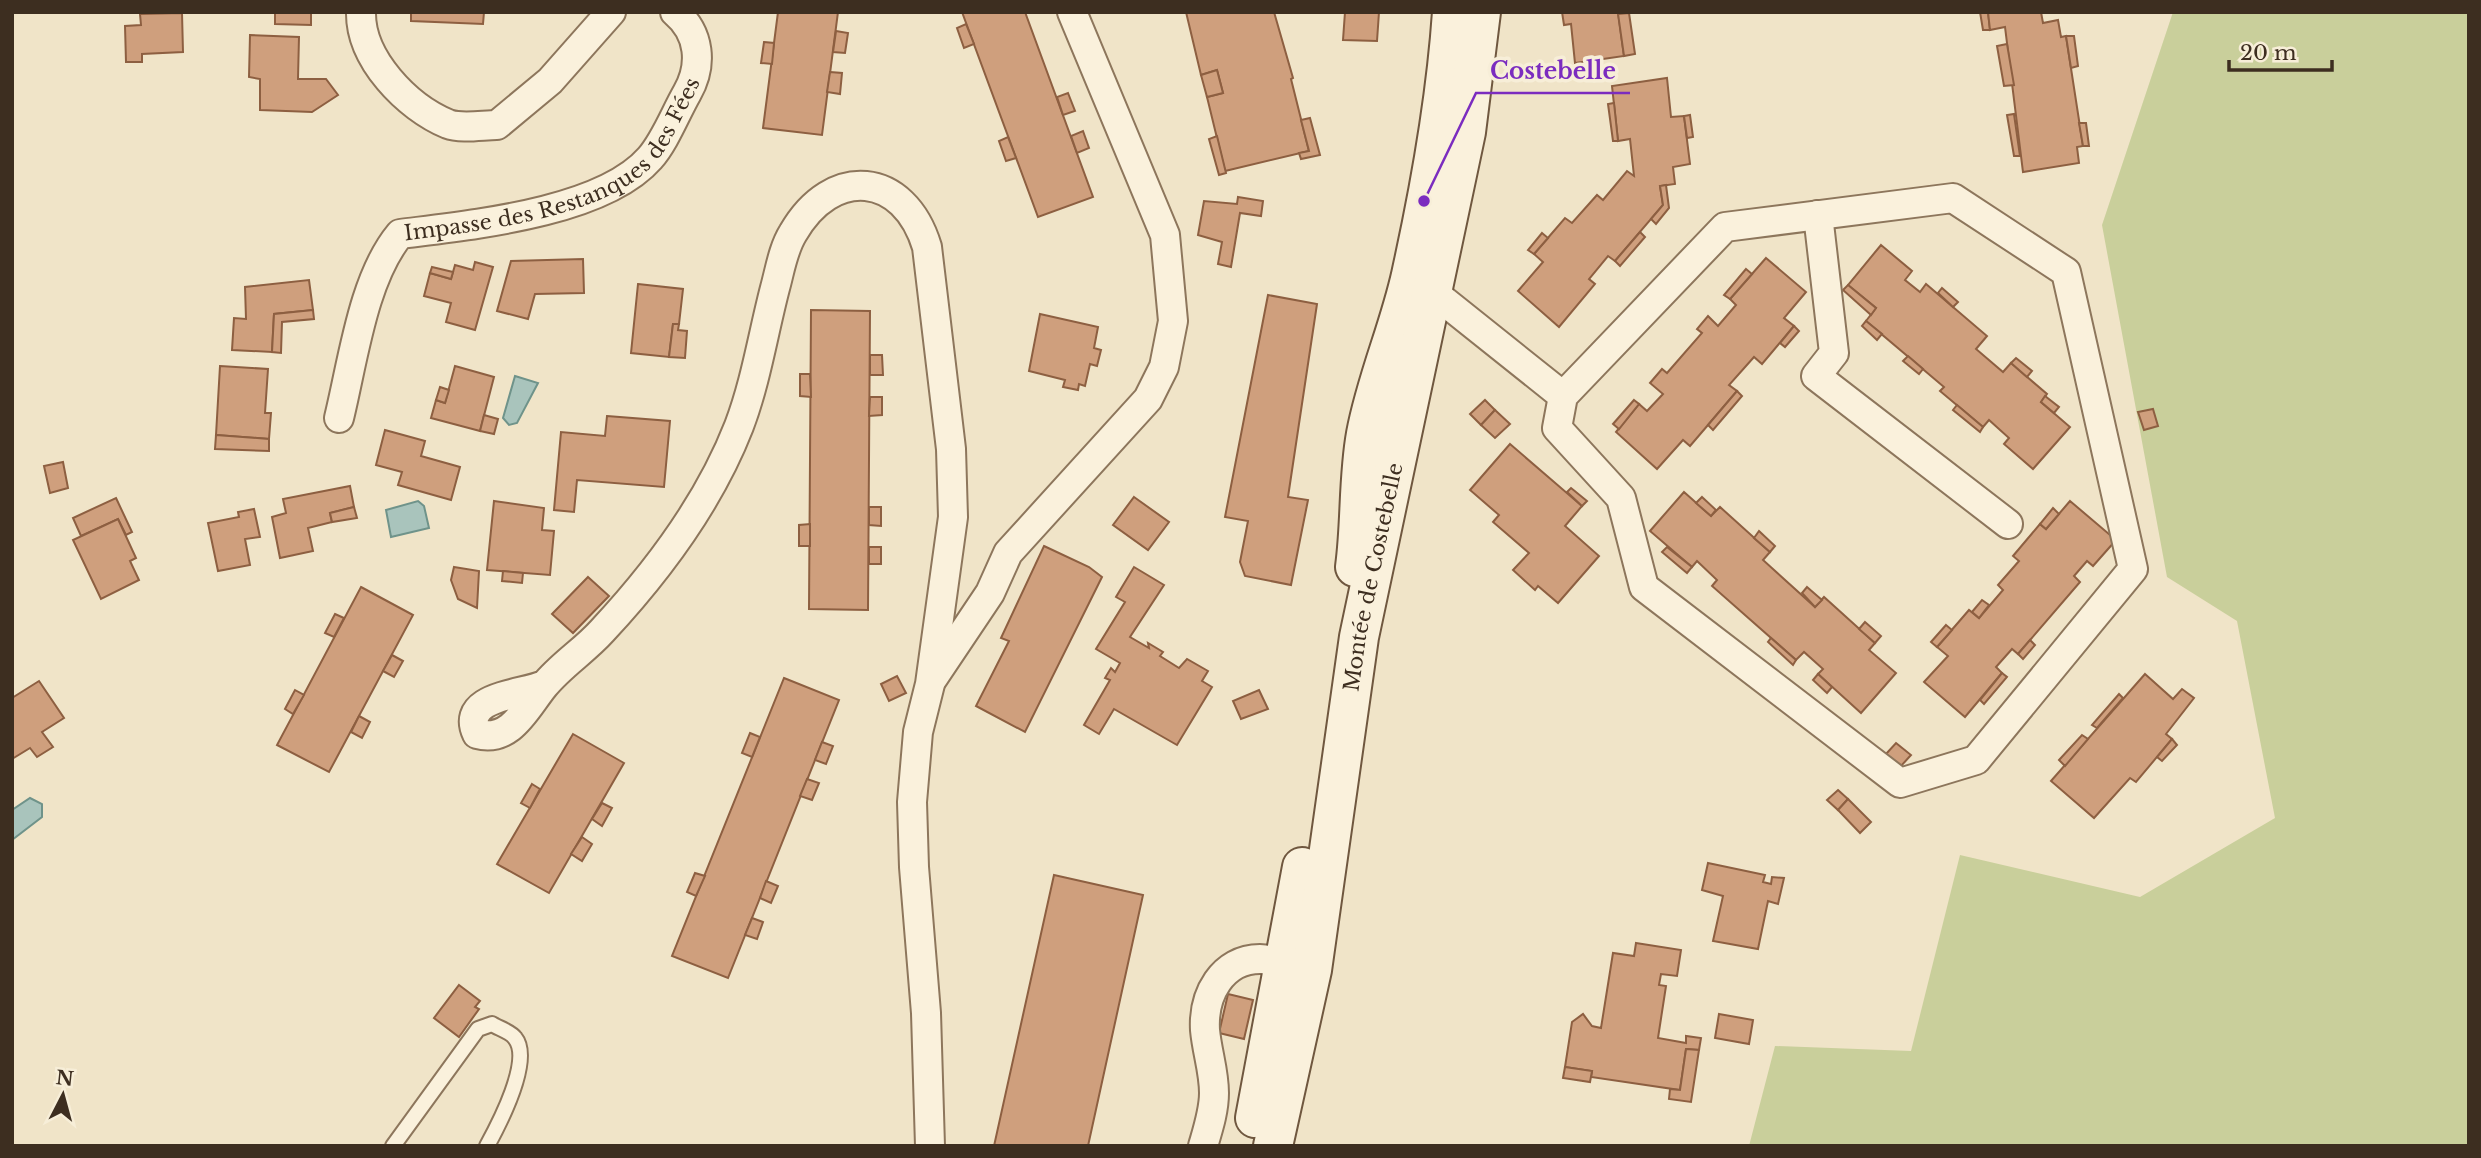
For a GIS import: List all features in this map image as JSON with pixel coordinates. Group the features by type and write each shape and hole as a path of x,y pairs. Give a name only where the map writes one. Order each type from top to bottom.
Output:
{"main road":[{"name":"Montée de Costebelle","path":"1273,1146 1312,970 1359,637 1411,405 1435,148 1452,12"},
{"name":"Montée de Costebelle","path":"1251,1146 1350,606 1357,556 1359,487 1366,433 1421,284 1466,132 1482,12"}],"street":[{"path":"361,12 361,29 379,68 418,107 450,125 498,125 550,81 611,12"},
{"name":"Impasse des Restanques des Fées","path":"339,418 370,295 386,251 400,234 451,228 582,201 618,183 650,158 692,85 698,60 694,36 675,12"},
{"path":"930,684 990,593 1008,553 1148,400 1164,367 1173,321 1165,235 1072,12"},
{"path":"544,685 600,634 651,575 710,486 746,405 783,256 792,233 818,202 852,187 876,185 907,205 920,224 927,247 951,449 953,517 930,684 918,732 912,802 914,867 926,1013 930,1146"},
{"path":"1953,198 2066,272 2133,569 1976,760 1900,783 1644,587 1621,498 1557,428 1563,396 1725,227 1953,198"},
{"path":"1818,215 1834,353 1816,376 2008,524"},
{"path":"1421,284 1563,396"},
{"path":"1203,1146 1214,1097 1214,1074 1205,1028 1207,1007 1215,982 1228,968 1246,959 1265,959 1283,967 1294,988 1294,1007 1282,1072 1283,1100"}],"lane":[{"path":"393,1146 478,1029 492,1024 515,1037 522,1054 507,1108 487,1146"}],"green space":[{"path":"2173,12 2469,12 2469,1146 1749,1146 1775,1046 1911,1051 1960,855 2140,897 2275,818 2237,621 2167,577 2102,225"}],"water":[{"path":"515,376 538,383 517,423 509,425 503,418"},
{"path":"418,501 424,506 429,528 391,537 386,510"},
{"path":"30,798 42,804 42,817 12,840 12,810"}],"building":[{"path":"275,12 311,12 311,25 275,24"},
{"path":"411,12 484,12 483,24 411,21"},
{"path":"778,12 838,12 822,135 763,128"},
{"path":"962,12 1025,12 1093,197 1038,217"},
{"path":"1186,12 1274,12 1293,78 1291,79 1309,151 1225,171 1207,97 1223,93 1217,70 1201,75"},
{"path":"1345,12 1379,12 1377,41 1343,40"},
{"path":"1562,12 1618,12 1624,56 1575,63 1571,24 1564,25"},
{"path":"1980,12 1988,12 1990,30 1983,30"},
{"path":"1988,12 2041,12 2043,23 2058,20 2061,37 2066,36 2083,146 2077,147 2079,163 2023,172 2005,27 1990,30"},
{"path":"182,13 183,52 142,54 142,62 126,62 125,26 141,25 140,14"},
{"path":"1629,13 1635,54 1624,56 1618,14"},
{"path":"966,24 974,44 964,48 957,28"},
{"path":"836,31 848,33 845,53 833,52"},
{"path":"250,35 299,37 298,79 326,79 338,95 312,112 260,110 260,79 249,77"},
{"path":"2066,36 2074,36 2078,66 2071,68"},
{"path":"764,42 774,43 772,64 761,63"},
{"path":"2007,44 2014,85 2004,86 1997,46"},
{"path":"1217,70 1223,93 1207,97 1201,75"},
{"path":"830,72 842,73 840,94 827,92"},
{"path":"1667,78 1671,117 1684,116 1690,164 1673,167 1675,184 1660,186 1663,205 1615,261 1608,256 1589,279 1595,284 1559,327 1518,291 1543,262 1534,254 1565,218 1572,223 1597,195 1603,200 1627,171 1634,176 1630,139 1618,141 1612,86"},
{"path":"1068,93 1075,111 1063,115 1057,97"},
{"path":"1614,103 1618,141 1613,141 1608,104"},
{"path":"2014,114 2020,156 2014,156 2007,115"},
{"path":"1690,115 1693,137 1687,138 1684,116"},
{"path":"1310,118 1320,155 1301,159 1299,153 1309,151 1301,120"},
{"path":"2079,123 2086,123 2089,146 2083,146"},
{"path":"1083,131 1089,148 1077,153 1071,136"},
{"path":"1217,136 1226,173 1219,175 1209,139"},
{"path":"1008,137 1016,158 1006,161 999,141"},
{"path":"1666,185 1669,208 1656,224 1651,219 1663,205 1660,186"},
{"path":"1238,197 1263,201 1261,216 1240,213 1231,267 1218,264 1222,242 1198,235 1204,201 1237,204"},
{"path":"1640,232 1645,237 1620,266 1615,261"},
{"path":"1542,233 1548,238 1534,254 1528,250"},
{"path":"1881,245 1912,271 1905,280 1920,292 1926,284 1987,336 1976,349 2003,372 2011,363 2047,394 2041,402 2070,427 2033,469 2004,444 2009,438 1989,420 1983,427 1940,391 1944,387 1866,321 1876,308 1848,285"},
{"path":"1766,258 1806,292 1784,318 1794,326 1762,364 1754,357 1729,385 1737,391 1690,446 1683,440 1657,469 1616,432 1639,404 1647,411 1663,394 1650,383 1662,369 1667,373 1702,333 1697,329 1708,316 1718,326 1736,305 1730,299"},
{"path":"583,259 584,293 535,294 528,319 497,311 511,261"},
{"path":"475,262 493,267 475,330 446,322 451,303 424,296 430,273 451,279 455,265 473,270"},
{"path":"432,267 453,272 451,279 430,273"},
{"path":"1746,269 1752,274 1730,299 1724,295"},
{"path":"309,280 313,310 274,314 272,352 232,350 234,318 246,319 245,287"},
{"path":"638,284 683,289 679,324 673,324 669,357 631,353"},
{"path":"1848,285 1876,308 1871,315 1843,290"},
{"path":"1942,288 1958,302 1953,307 1938,293"},
{"path":"1268,295 1317,304 1288,497 1308,500 1291,585 1245,576 1240,562 1248,521 1225,517"},
{"path":"313,310 314,319 282,322 281,353 272,352 274,314"},
{"path":"811,310 870,311 868,610 809,609"},
{"path":"1040,314 1098,327 1094,348 1101,350 1097,366 1090,364 1085,386 1079,384 1078,390 1063,387 1065,380 1029,371"},
{"path":"1866,321 1882,334 1877,340 1862,326"},
{"path":"673,324 679,324 678,330 687,331 685,358 669,357"},
{"path":"1794,326 1799,331 1785,347 1780,343"},
{"path":"870,355 882,355 883,375 870,375"},
{"path":"1908,356 1923,369 1919,374 1903,361"},
{"path":"2016,358 2032,371 2027,377 2011,363"},
{"path":"220,366 268,369 265,413 271,413 269,439 216,435"},
{"path":"455,366 494,377 480,431 431,418 436,400 445,403"},
{"path":"800,374 810,374 811,397 800,396"},
{"path":"440,387 449,390 445,403 436,400"},
{"path":"1737,391 1742,396 1713,430 1708,425"},
{"path":"2045,396 2059,407 2054,413 2041,402"},
{"path":"870,397 882,397 882,415 869,416"},
{"path":"1485,400 1495,410 1481,425 1470,414"},
{"path":"1634,400 1639,404 1619,429 1613,424"},
{"path":"1957,405 1983,427 1980,432 1953,410"},
{"path":"2153,409 2158,426 2144,430 2138,412"},
{"path":"1495,410 1510,424 1495,438 1481,425"},
{"path":"484,415 498,419 494,434 480,431"},
{"path":"607,416 670,421 664,487 577,480 574,512 554,510 561,432 605,436"},
{"path":"385,430 425,441 421,456 460,467 451,500 398,485 402,472 376,465"},
{"path":"216,435 269,439 269,451 215,449"},
{"path":"1510,444 1582,506 1565,526 1599,556 1558,603 1538,586 1535,590 1513,570 1529,553 1493,522 1499,515 1470,490"},
{"path":"63,462 68,488 50,493 44,466"},
{"path":"350,486 354,507 330,513 332,522 308,528 313,551 280,558 272,517 286,513 283,499"},
{"path":"1571,488 1587,501 1582,506 1567,492"},
{"path":"1684,492 1711,516 1720,507 1770,552 1763,560 1815,607 1824,597 1875,643 1869,650 1896,673 1861,713 1818,674 1823,669 1804,652 1796,660 1712,586 1717,580 1697,561 1692,567 1650,531"},
{"path":"1134,497 1169,522 1148,550 1113,525"},
{"path":"1702,497 1716,510 1711,516 1696,503"},
{"path":"116,498 132,532 126,535 118,519 81,536 73,518"},
{"path":"494,501 544,508 542,530 554,531 550,575 487,570"},
{"path":"2070,501 2116,540 2093,566 2087,561 2074,576 2080,582 2018,654 2012,649 1996,667 2002,673 1965,717 1924,682 1948,656 1937,647 1969,610 1979,618 2003,590 1998,585 2019,561 2013,556 2040,524 2046,529"},
{"path":"354,507 357,518 332,522 330,513"},
{"path":"869,507 881,507 881,526 869,525"},
{"path":"2053,508 2059,514 2046,529 2040,524"},
{"path":"254,509 260,537 245,539 250,565 218,571 208,523 239,517 238,512"},
{"path":"118,519 136,558 130,561 139,580 101,599 73,540"},
{"path":"810,524 810,546 799,546 799,525"},
{"path":"1759,531 1775,546 1770,552 1754,538"},
{"path":"1044,546 1089,567 1102,577 1025,732 976,706 1009,641 1001,638"},
{"path":"869,547 881,547 881,564 869,564"},
{"path":"1667,547 1692,567 1687,573 1662,552"},
{"path":"454,567 479,571 477,608 458,599 451,580"},
{"path":"1134,567 1164,585 1130,637 1149,648 1148,643 1163,652 1160,656 1179,668 1187,659 1208,671 1202,681 1212,687 1177,745 1114,709 1099,734 1084,725 1110,680 1105,678 1111,668 1115,672 1120,663 1096,649 1125,602 1116,597"},
{"path":"503,571 523,573 522,583 502,581"},
{"path":"588,577 609,596 573,633 552,614"},
{"path":"361,587 413,615 329,772 277,745"},
{"path":"1807,587 1822,600 1815,607 1802,593"},
{"path":"1982,600 1989,605 1979,618 1972,612"},
{"path":"335,614 344,618 334,637 325,633"},
{"path":"1865,622 1881,636 1875,643 1859,629"},
{"path":"1946,625 1952,630 1937,647 1931,642"},
{"path":"1771,638 1796,660 1793,665 1768,642"},
{"path":"2030,640 2035,645 2023,659 2018,654"},
{"path":"392,655 403,661 394,677 383,671"},
{"path":"2002,673 2007,677 1984,704 1980,700"},
{"path":"1818,674 1832,687 1827,693 1813,680"},
{"path":"2145,674 2173,699 2182,689 2194,698 2166,734 2172,739 2136,782 2130,778 2094,818 2051,781"},
{"path":"897,676 906,693 889,701 881,684"},
{"path":"784,678 839,700 728,978 672,956"},
{"path":"39,681 64,718 42,732 53,747 37,757 30,748 12,759 12,698"},
{"path":"295,690 304,695 293,714 285,709"},
{"path":"1259,690 1268,709 1241,719 1233,701"},
{"path":"2119,694 2123,698 2097,728 2092,725"},
{"path":"359,716 370,722 362,738 351,732"},
{"path":"750,733 760,737 752,757 742,753"},
{"path":"573,734 624,763 549,893 497,864"},
{"path":"2082,735 2088,739 2065,766 2059,760"},
{"path":"2172,739 2177,745 2162,761 2157,757"},
{"path":"822,742 833,746 826,764 815,760"},
{"path":"1896,743 1911,755 1901,766 1886,754"},
{"path":"807,779 819,783 812,800 800,796"},
{"path":"532,784 540,789 530,808 521,803"},
{"path":"1838,790 1848,799 1838,810 1827,800"},
{"path":"1848,799 1871,822 1860,833 1838,810"},
{"path":"602,803 612,808 602,826 592,819"},
{"path":"582,837 592,844 582,861 571,854"},
{"path":"1708,863 1765,875 1763,882 1771,884 1772,877 1784,878 1778,904 1768,901 1758,949 1713,941 1723,896 1702,890"},
{"path":"695,873 705,876 696,896 687,892"},
{"path":"1054,875 1143,895 1088,1146 994,1146"},
{"path":"766,881 778,886 771,903 760,898"},
{"path":"752,918 763,922 757,939 745,935"},
{"path":"1636,943 1681,950 1677,976 1661,974 1659,985 1666,986 1658,1038 1686,1043 1686,1036 1701,1038 1699,1050 1686,1049 1680,1090 1591,1077 1592,1071 1565,1067 1572,1022 1583,1014 1592,1026 1601,1028 1613,953 1634,956"},
{"path":"459,985 480,1001 475,1007 479,1009 459,1037 434,1018"},
{"path":"1228,994 1253,1000 1244,1039 1219,1033"},
{"path":"1719,1014 1753,1020 1749,1044 1715,1038"},
{"path":"1686,1049 1699,1050 1691,1102 1669,1099 1670,1089 1680,1090"},
{"path":"1565,1067 1592,1071 1590,1082 1563,1078"}],"place":[{"name":"Costebelle","path":"1424,201"}]}
